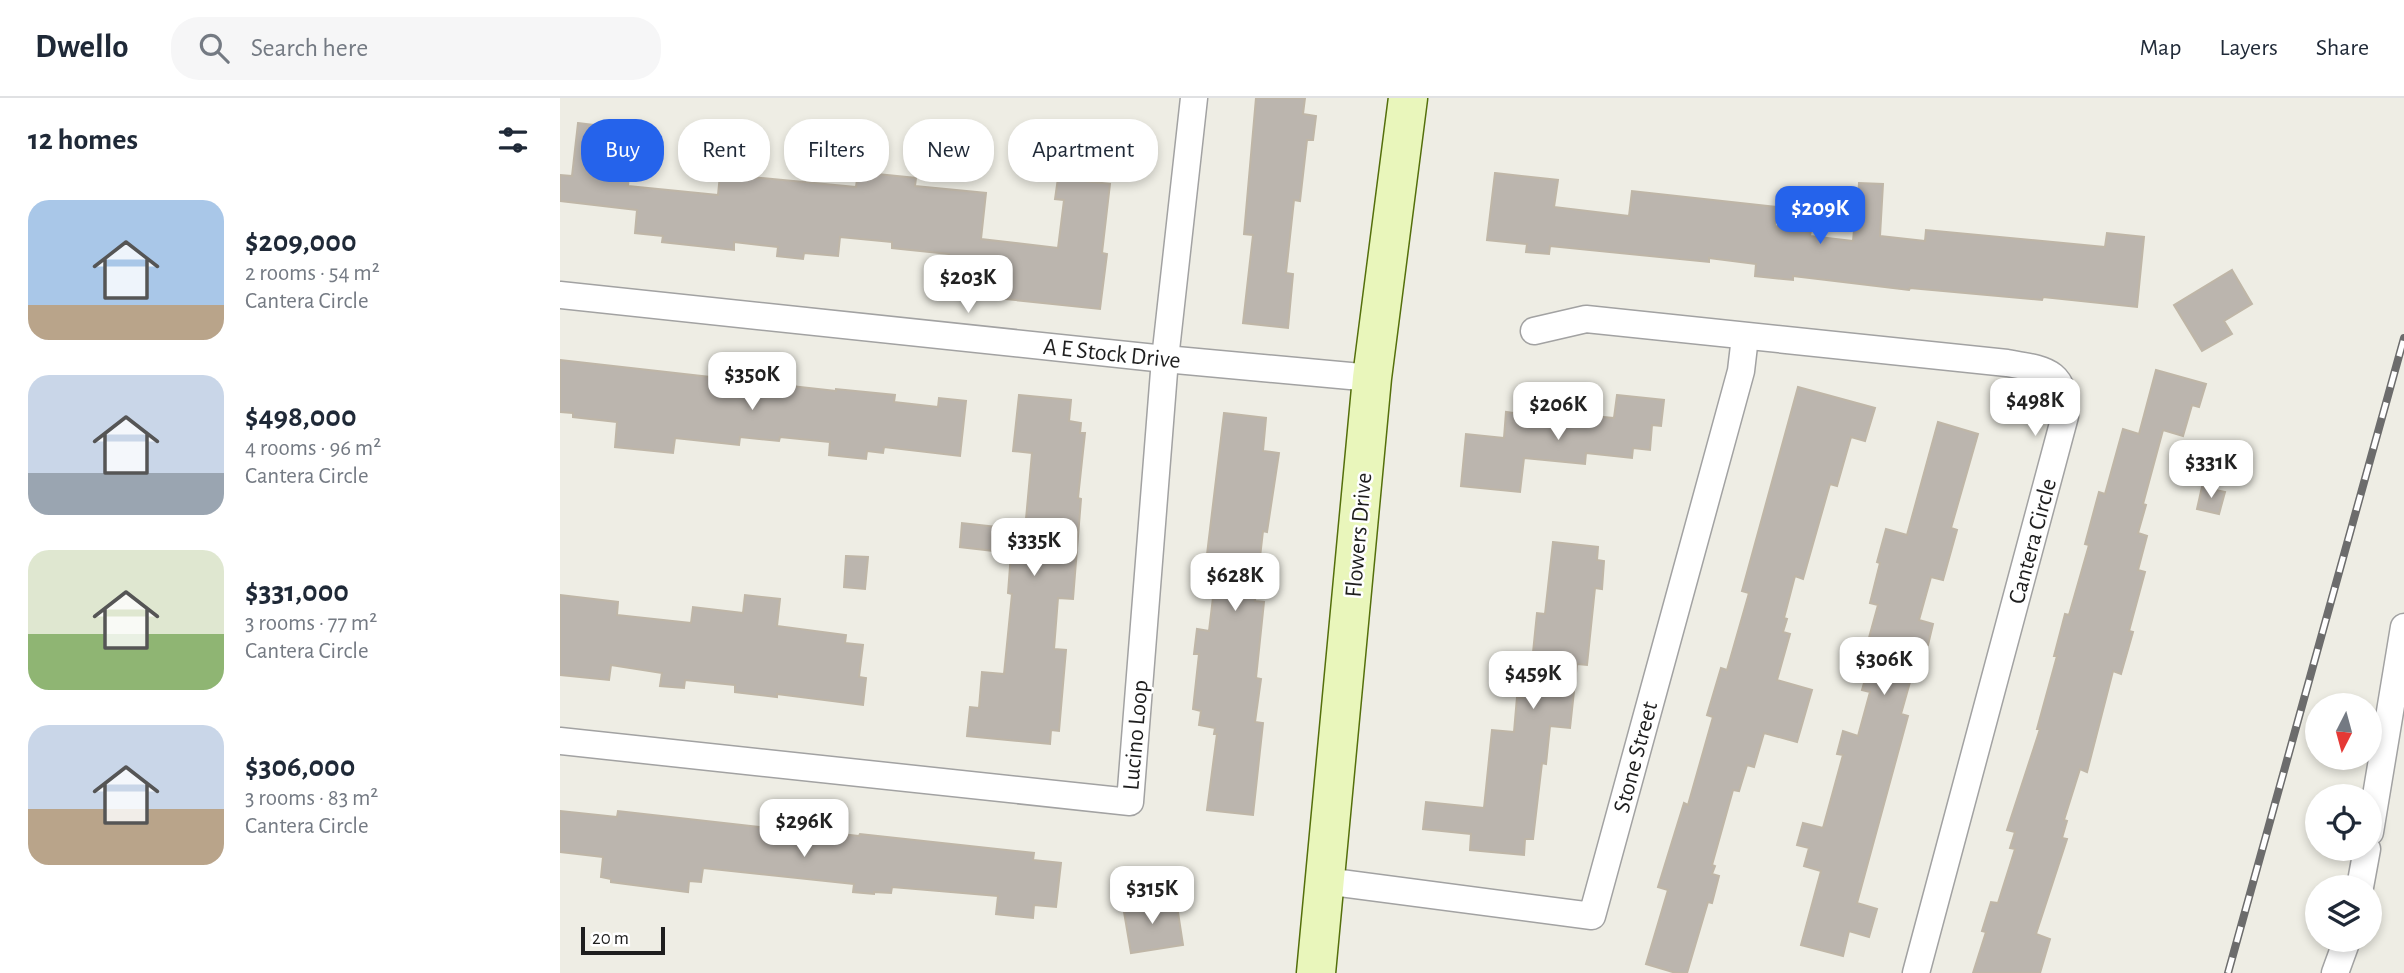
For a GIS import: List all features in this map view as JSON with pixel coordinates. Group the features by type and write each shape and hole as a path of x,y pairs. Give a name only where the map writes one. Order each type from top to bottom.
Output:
{"street":[{"name":"Lucino Loop","path":"560,741 1130,802 1165,359 1194,98"},
{"name":"Flowers Drive","path":"1316,973 1372,378 1408,98"},
{"name":"A E Stock Drive","path":"560,295 1165,359 1372,378"},
{"name":"Cantera Circle","path":"1534,331 1586,319 2007,363 2036,369 2056,378 2065,395 2065,416 1916,973"},
{"name":"Stone Street","path":"1325,881 1592,915 1741,371 1745,337"},
{"path":"2378,784 2404,627"},
{"path":"2335,973 2343,952"}],"building":[{"path":"1256,98 1305,98 1303,114 1316,116 1313,140 1307,140 1300,201 1294,200 1286,273 1293,274 1288,328 1243,323 1253,235 1244,234"},
{"path":"578,123 581,123 581,182 628,182 628,186 718,195 719,182 770,182 770,179 856,187 857,182 889,182 889,175 903,177 903,182 916,182 915,186 986,193 981,239 1058,248 1064,200 1055,199 1057,182 1110,184 1102,253 1107,254 1100,309 986,297 988,277 947,272 949,254 892,248 892,242 840,237 838,256 804,253 803,259 777,256 778,247 734,242 734,250 662,242 663,236 635,233 637,210 560,201 560,175 572,176"},
{"path":"1495,173 1558,180 1554,207 1629,216 1632,191 1776,207 1775,226 1811,230 1810,236 1853,241 1859,183 1883,184 1880,236 1925,241 1926,230 2105,247 2107,233 2144,237 2137,307 2043,297 2042,300 1909,290 1793,276 1793,280 1755,276 1756,264 1709,258 1709,262 1550,246 1549,254 1526,252 1527,244 1487,240"},
{"path":"2232,270 2252,304 2224,321 2232,334 2202,351 2174,305"},
{"path":"560,360 836,391 895,395 894,402 938,407 939,398 966,401 960,456 884,447 883,453 867,451 866,459 829,455 830,442 780,437 779,441 740,437 739,445 675,438 673,453 615,447 617,422 573,417 573,413 560,412"},
{"path":"2156,370 2206,384 2199,407 2192,405 2183,436 2163,430 2138,533 2147,536 2138,570 2145,572 2129,631 2133,632 2121,674 2113,671 2087,772 2080,769 2064,820 2067,821 2062,838 2067,839 2036,934 2050,939 2040,973 1973,973 1986,932 1982,931 1991,902 1998,903 2015,849 2010,848 2015,832 2007,830 2040,729 2037,729 2057,656 2054,656 2065,614 2069,615 2089,545 2085,544 2099,492 2105,494 2123,429 2139,434"},
{"path":"1798,387 1875,408 1865,441 1851,437 1837,486 1830,484 1803,579 1795,576 1784,618 1787,619 1783,632 1790,634 1777,680 1812,690 1797,742 1764,733 1754,767 1747,765 1739,791 1733,790 1712,865 1715,866 1712,874 1719,876 1712,903 1708,902 1687,973 1676,973 1646,964 1668,890 1658,887 1684,803 1688,805 1713,717 1707,715 1721,668 1727,670 1749,593 1742,591"},
{"path":"1019,395 1071,400 1069,421 1081,423 1080,433 1085,433 1078,498 1081,499 1073,599 1058,598 1054,649 1066,650 1059,731 1051,730 1050,744 967,736 970,707 979,708 982,672 1004,674 1012,594 1008,593 1011,553 960,547 962,523 1025,530 1032,453 1013,451"},
{"path":"1617,395 1664,400 1661,426 1652,425 1650,450 1633,448 1632,458 1586,453 1585,464 1524,458 1520,492 1461,486 1466,434 1504,438 1506,412 1528,415 1528,418 1572,423 1572,414 1614,418"},
{"path":"1224,413 1266,418 1263,451 1279,453 1267,532 1263,531 1255,601 1264,602 1256,678 1261,679 1255,722 1263,723 1253,815 1207,810 1217,734 1214,734 1215,728 1199,725 1201,711 1193,709 1199,654 1194,654 1197,629 1209,631 1216,572 1205,571"},
{"path":"1938,422 1978,434 1951,528 1957,530 1943,580 1931,577 1919,620 1933,624 1928,645 1921,643 1901,714 1908,716 1857,903 1877,909 1869,937 1849,931 1843,956 1801,945 1821,871 1804,866 1809,848 1797,845 1803,823 1823,828 1843,755 1837,754 1843,731 1858,736 1870,692 1862,690 1866,676 1859,674 1878,605 1870,603 1880,563 1877,562 1886,529 1907,535"},
{"path":"2202,487 2225,492 2219,514 2197,509"},
{"path":"1553,542 1598,547 1597,560 1604,561 1602,589 1595,588 1587,665 1577,664 1570,728 1550,726 1546,764 1542,763 1533,839 1525,839 1524,855 1470,850 1471,834 1423,829 1426,802 1484,808 1492,730 1514,732 1517,697 1523,698 1524,681 1530,682 1537,613 1545,614"},
{"path":"846,556 868,557 865,589 844,587"},
{"path":"560,595 618,602 617,615 691,623 693,607 743,613 745,595 780,599 777,626 846,635 845,643 863,645 859,677 866,678 863,705 777,694 777,697 735,692 735,685 685,680 684,688 660,686 662,673 611,665 609,680 560,675"},
{"path":"560,811 617,817 618,811 1034,853 1033,860 1061,863 1056,907 1034,905 1033,918 996,914 998,896 892,887 891,893 874,894 853,892 854,884 703,868 701,882 689,881 688,892 611,882 611,879 601,877 603,857 560,852"},
{"path":"1163,900 1164,908 1177,906 1183,945 1131,953 1123,906"}],"railway":[{"path":"2228,973 2404,338"}]}
